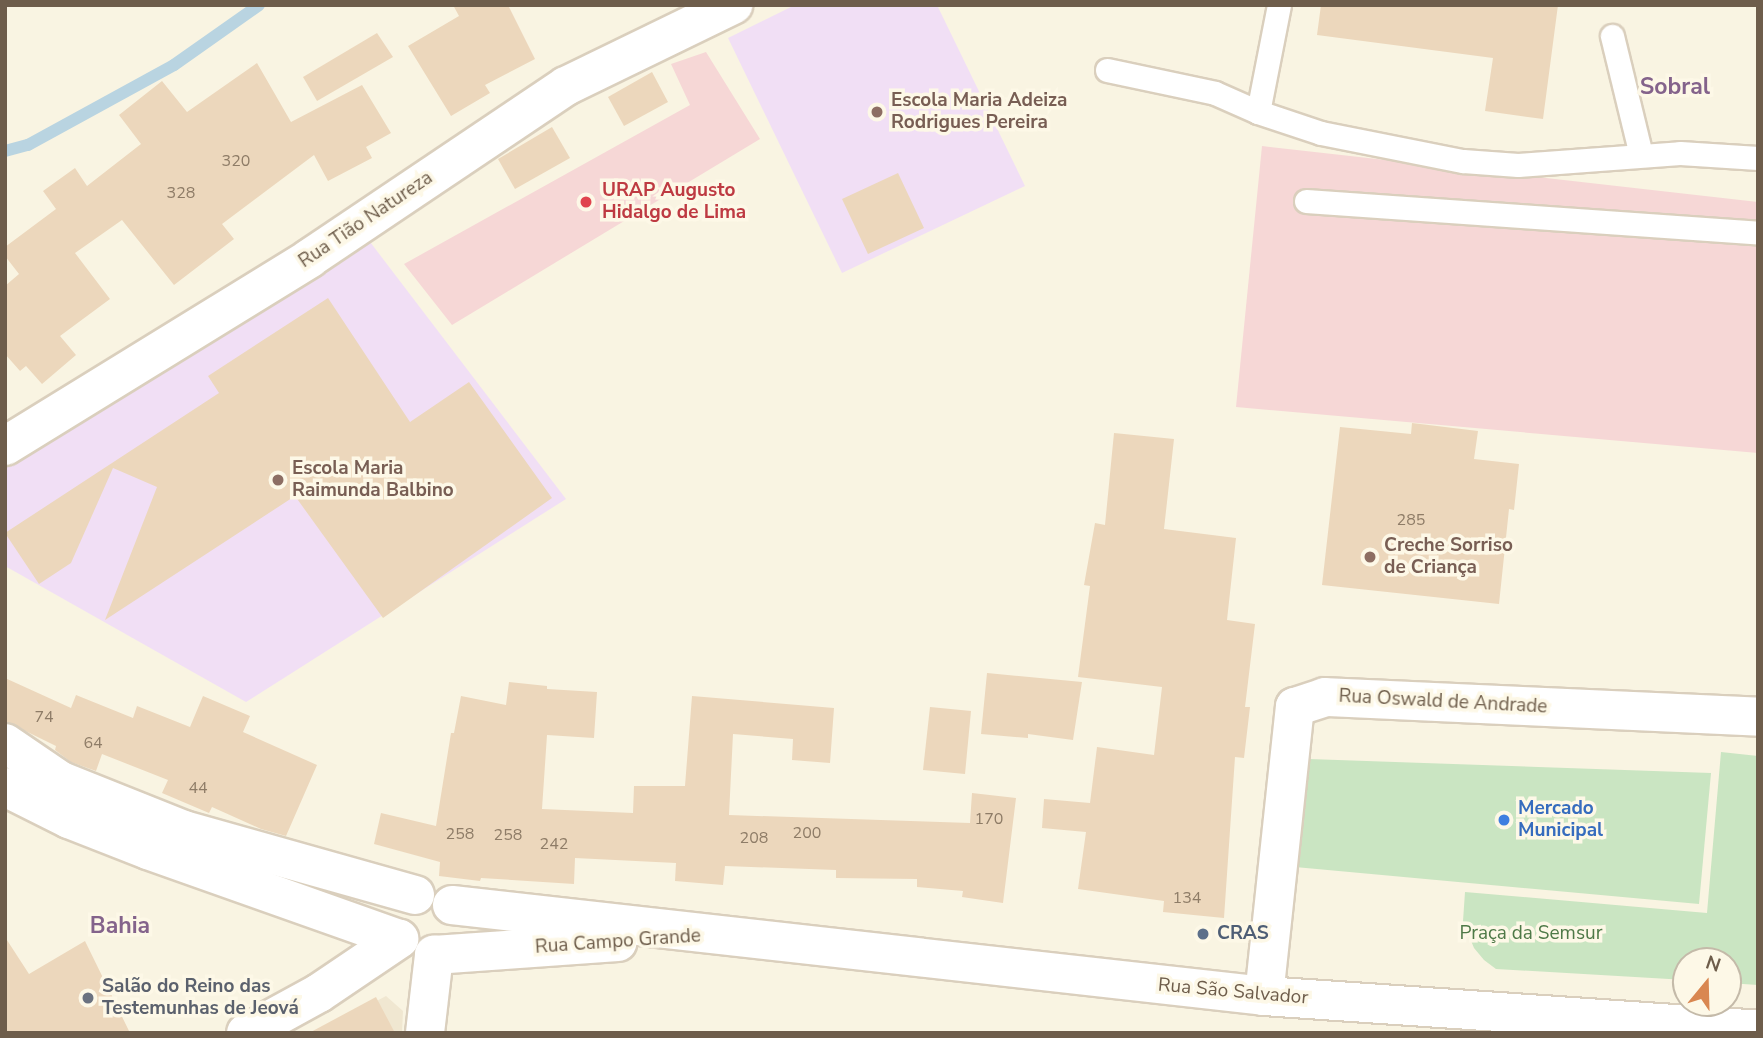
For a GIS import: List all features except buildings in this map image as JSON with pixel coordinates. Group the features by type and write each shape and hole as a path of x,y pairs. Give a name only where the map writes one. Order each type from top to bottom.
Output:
{"street":[{"name":"Rua Tião Natureza","path":"5,446 310,258 566,86 733,5"},
{"name":"Rua Oswald de Andrade","path":"1264,996 1295,707 1325,697 1758,717"},
{"path":"5,743 61,782 184,830 415,895 435,894 452,905 458,924 456,934 444,950 434,955 414,953 399,939 148,850 69,819 5,786"},
{"path":"399,939 395,929 399,908 415,895"},
{"name":"Rua Campo Grande","path":"452,905 710,936"},
{"name":"Rua São Salvador","path":"710,936 1264,996 1758,1030"},
{"name":"Rua Campo Grande","path":"434,955 710,936"},
{"path":"246,1033 319,993 399,939"},
{"path":"425,1033 434,955"}],"lane":[{"path":"1258,112 1279,5"},
{"path":"1612,36 1641,155"},
{"path":"1107,70 1215,93 1258,112 1321,133 1463,161 1518,165 1680,153 1758,158"},
{"path":"1306,201 1758,233"}],"shaded area":[{"name":"Escola Maria Adeiza Rodrigues Pereira","path":"795,5 937,5 1025,186 842,273 728,38"},
{"name":"URAP Augusto Hidalgo de Lima","path":"706,52 760,139 452,325 404,264 690,105 671,64"},
{"path":"1262,146 1758,202 1758,453 1236,407"},
{"name":"Escola Maria Raimunda Balbino","path":"364,234 566,499 246,702 5,566 5,461"},
{"path":"386,996 403,1011 402,1033 317,1033"}],"green space":[{"name":"Praça da Semsur","path":"1721,752 1758,756 1758,985 1742,984 1742,947 1672,947 1672,979 1496,969 1474,948 1463,921 1465,892 1707,913"},
{"name":"Mercado Municipal","path":"1309,759 1711,773 1699,904 1295,867"}],"waterway":[{"path":"5,151 28,145 174,65 259,5"}],"place":[{"name":"Escola Maria Adeiza Rodrigues Pereira","path":"877,112"},
{"name":"URAP Augusto Hidalgo de Lima","path":"586,202"},
{"name":"Escola Maria Raimunda Balbino","path":"278,480"},
{"name":"Creche Sorriso de Criança","path":"1370,557"},
{"name":"Mercado Municipal","path":"1504,820"},
{"name":"CRAS","path":"1203,934"},
{"name":"Salão do Reino das Testemunhas de Jeová","path":"88,998"}],"district":[{"name":"Sobral","path":"1675,87"},
{"name":"Bahia","path":"120,926"}]}
